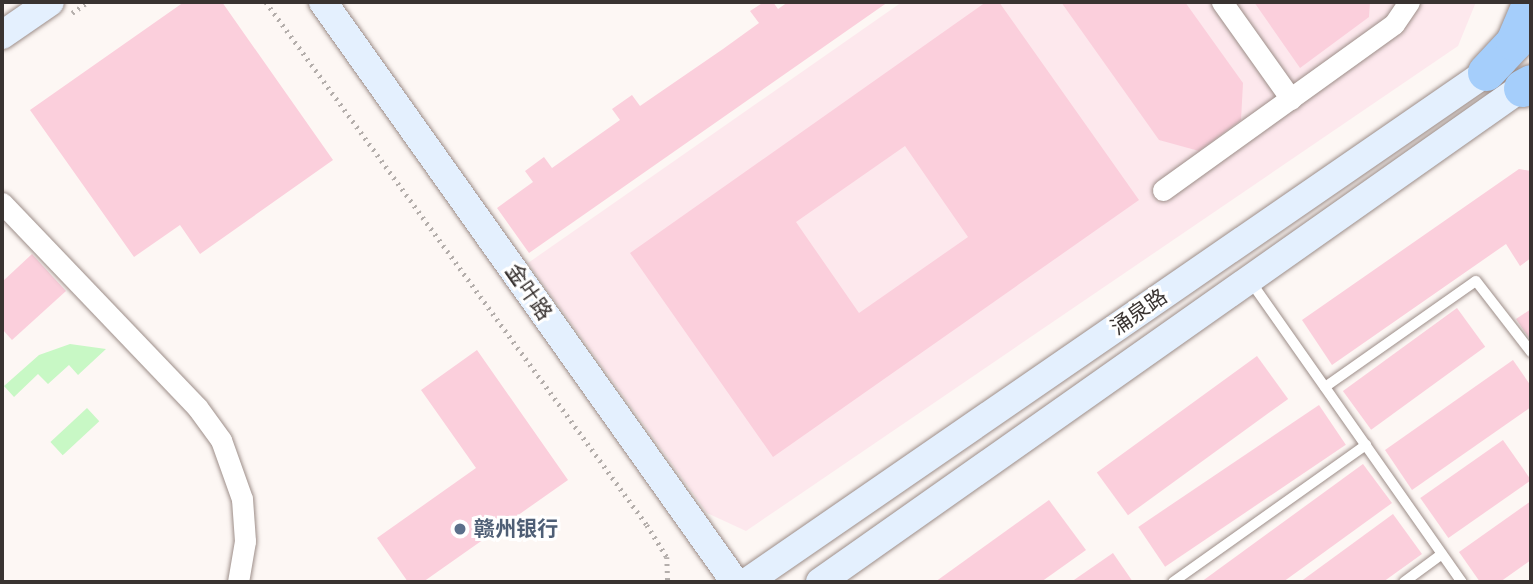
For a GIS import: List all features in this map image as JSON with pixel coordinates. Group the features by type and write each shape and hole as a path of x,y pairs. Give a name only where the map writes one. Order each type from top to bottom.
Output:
{"highway":[{"path":"1486,72 1514,42 1531,2"}],"main road":[{"path":"2,35 50,2"},
{"name":"金叶路","path":"323,2 735,582"},
{"name":"涌泉路","path":"747,582 1531,41"},
{"name":"涌泉路","path":"820,582 1251,282 1528,84"}],"street":[{"path":"1222,2 1291,99"},
{"path":"1163,190 1394,24 1409,2"},
{"path":"2,203 197,407 221,440 242,499 245,541 238,582"}],"lane":[{"path":"1325,387 1476,281 1531,352"},
{"path":"1251,282 1462,582"},
{"path":"1173,582 1366,445"},
{"path":"1404,582 1442,554"}],"path":[{"path":"266,2 647,525 667,557 668,582"}],"shaded area":[{"path":"902,2 1476,2 1458,46 746,531 707,513 528,263"}],"green space":[{"path":"70,344 106,349 78,375 69,365 48,384 38,374 14,397 4,386 39,355"},
{"path":"87,408 99,421 63,455 50,442"}],"building":[{"path":"184,2 222,2 333,160 200,254 180,225 134,257 30,110"},
{"path":"764,2 773,2 778,9 788,2 888,2 529,253 497,208 533,182 525,171 544,157 552,168 620,120 612,109 632,95 640,106 723,49 759,23 750,11"},
{"path":"986,2 999,2 1139,200 773,457 630,253","holes":["905,146 968,237 859,313 796,222"]},
{"path":"1061,2 1185,2 1243,83 1241,120 1199,151 1159,140"},
{"path":"1254,2 1370,2 1369,17 1300,68"},
{"path":"1519,169 1531,171 1531,258 1520,266 1506,244 1332,365 1302,320"},
{"path":"32,254 66,291 12,340 2,329 2,282"},
{"path":"1457,308 1485,347 1371,430 1343,391"},
{"path":"1531,309 1531,341 1516,319"},
{"path":"477,350 568,480 423,582 408,582 377,538 476,468 421,390"},
{"path":"1257,356 1288,399 1128,515 1097,472"},
{"path":"1513,360 1531,386 1531,407 1412,490 1385,450"},
{"path":"1319,405 1346,445 1165,567 1138,527"},
{"path":"1503,440 1531,480 1448,538 1420,498"},
{"path":"1363,464 1392,503 1283,582 1201,582"},
{"path":"1049,500 1086,550 1041,582 935,582"},
{"path":"1531,501 1531,560 1500,582 1480,582 1459,552"},
{"path":"1393,514 1422,554 1383,582 1300,582"},
{"path":"1113,553 1133,582 1071,582"}],"place":[{"name":"赣州银行","path":"460,529"}]}
